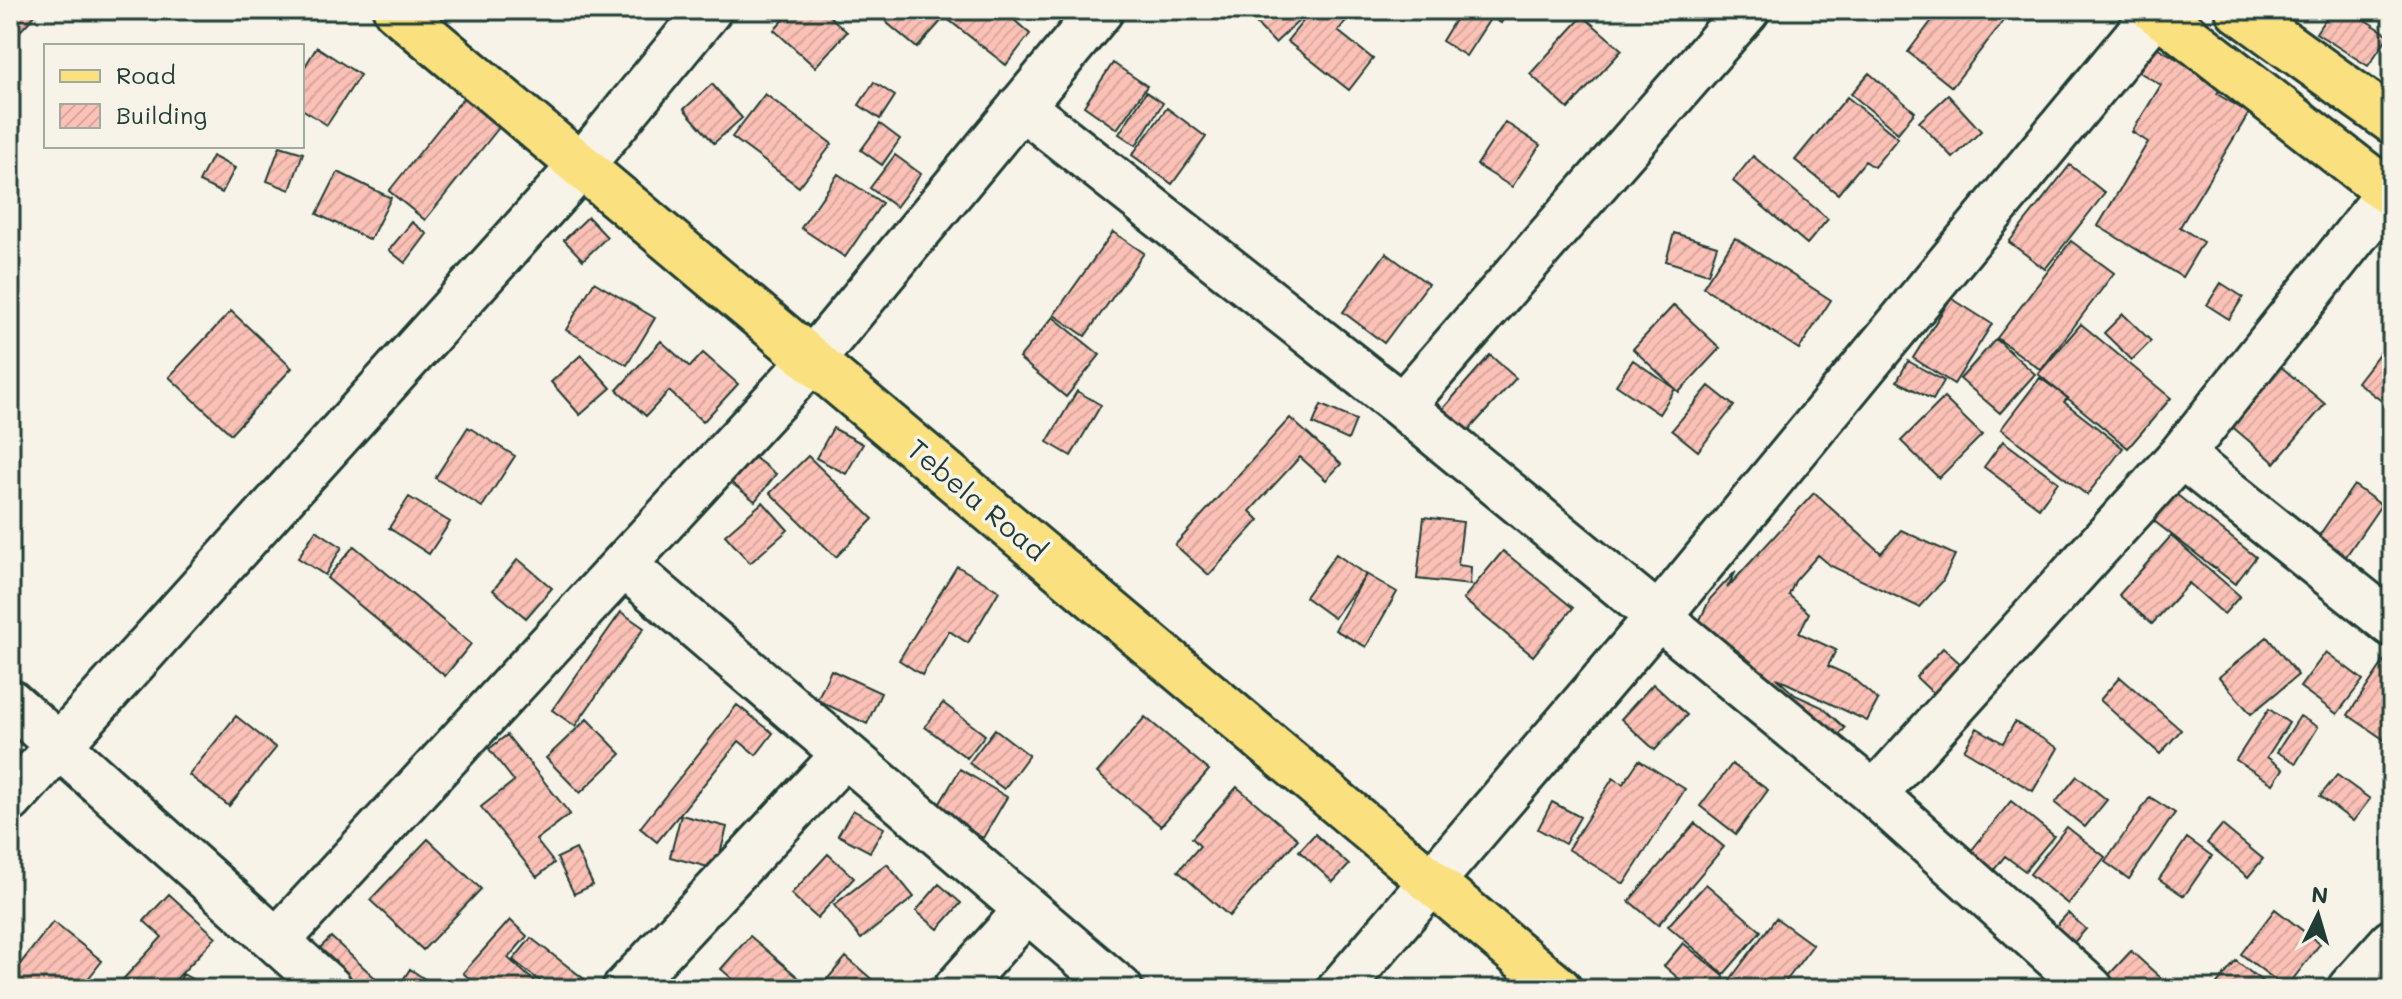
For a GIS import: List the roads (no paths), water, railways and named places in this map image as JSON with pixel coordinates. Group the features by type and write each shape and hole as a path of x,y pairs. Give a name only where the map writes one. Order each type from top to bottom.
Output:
{"main road":[{"name":"Tebela Road","path":"396,10 1559,989"},
{"path":"2238,10 2392,121"},
{"path":"2156,11 2391,192"}],"street":[{"path":"10,800 581,166 709,10"},
{"path":"277,941 812,360 1101,10"},
{"path":"1340,989 1657,618 2156,11"},
{"path":"1402,406 1730,16"},
{"path":"1021,106 1402,406 1874,794 2091,989"},
{"path":"1874,794 2181,455 2391,192"},
{"path":"2181,455 2392,624"},
{"path":"624,565 1120,989"},
{"path":"10,702 330,989"},
{"path":"625,989 845,754"},
{"path":"956,989 1027,910"},
{"path":"2350,989 2392,942"}]}
